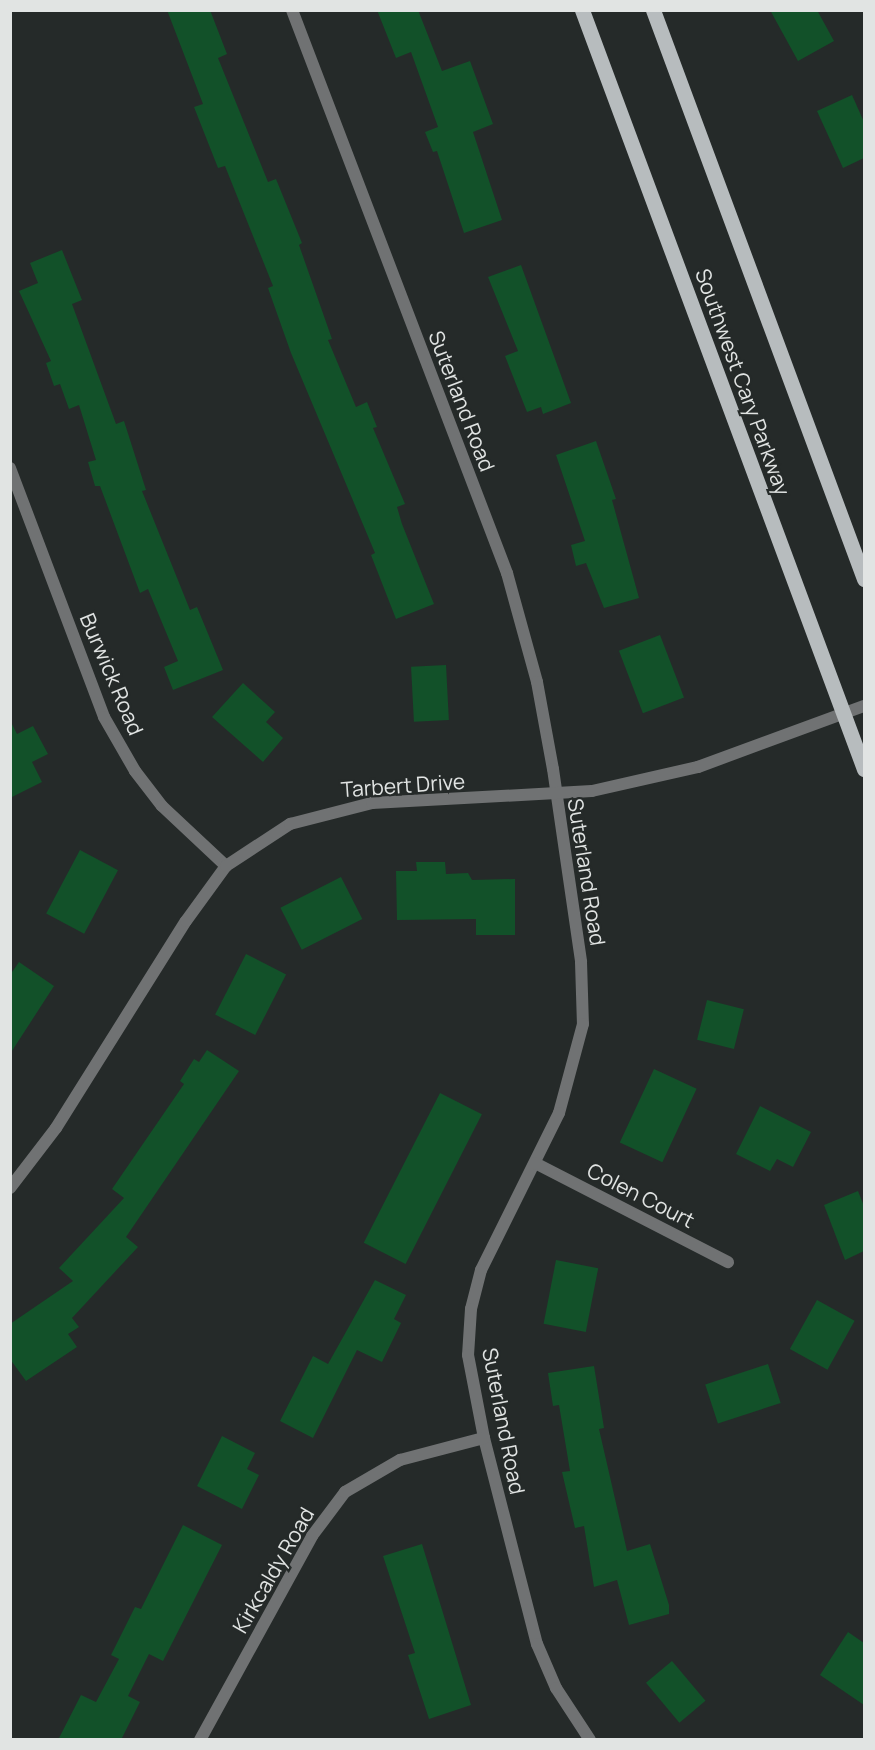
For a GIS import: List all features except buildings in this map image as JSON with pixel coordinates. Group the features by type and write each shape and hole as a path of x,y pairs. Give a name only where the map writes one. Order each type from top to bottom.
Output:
{"main road":[{"name":"Southwest Cary Parkway","path":"582,10 864,769"},
{"path":"653,10 864,579"}],"street":[{"name":"Suterland Road","path":"292,10 507,573 537,682 581,962 584,1024 567,1092 535,1163 496,1235 471,1309 468,1355 484,1438 537,1644 556,1688 590,1740"},
{"name":"Burwick Road","path":"10,468 104,717 135,771 162,806 226,866"},
{"name":"Tarbert Drive","path":"10,1188 57,1128 186,921 226,866 290,824 348,806 556,796 698,767 864,706"},
{"name":"Colen Court","path":"535,1163 728,1262"},
{"name":"Kirkcaldy Road","path":"201,1740 312,1536 345,1492 400,1460 484,1438"}]}
